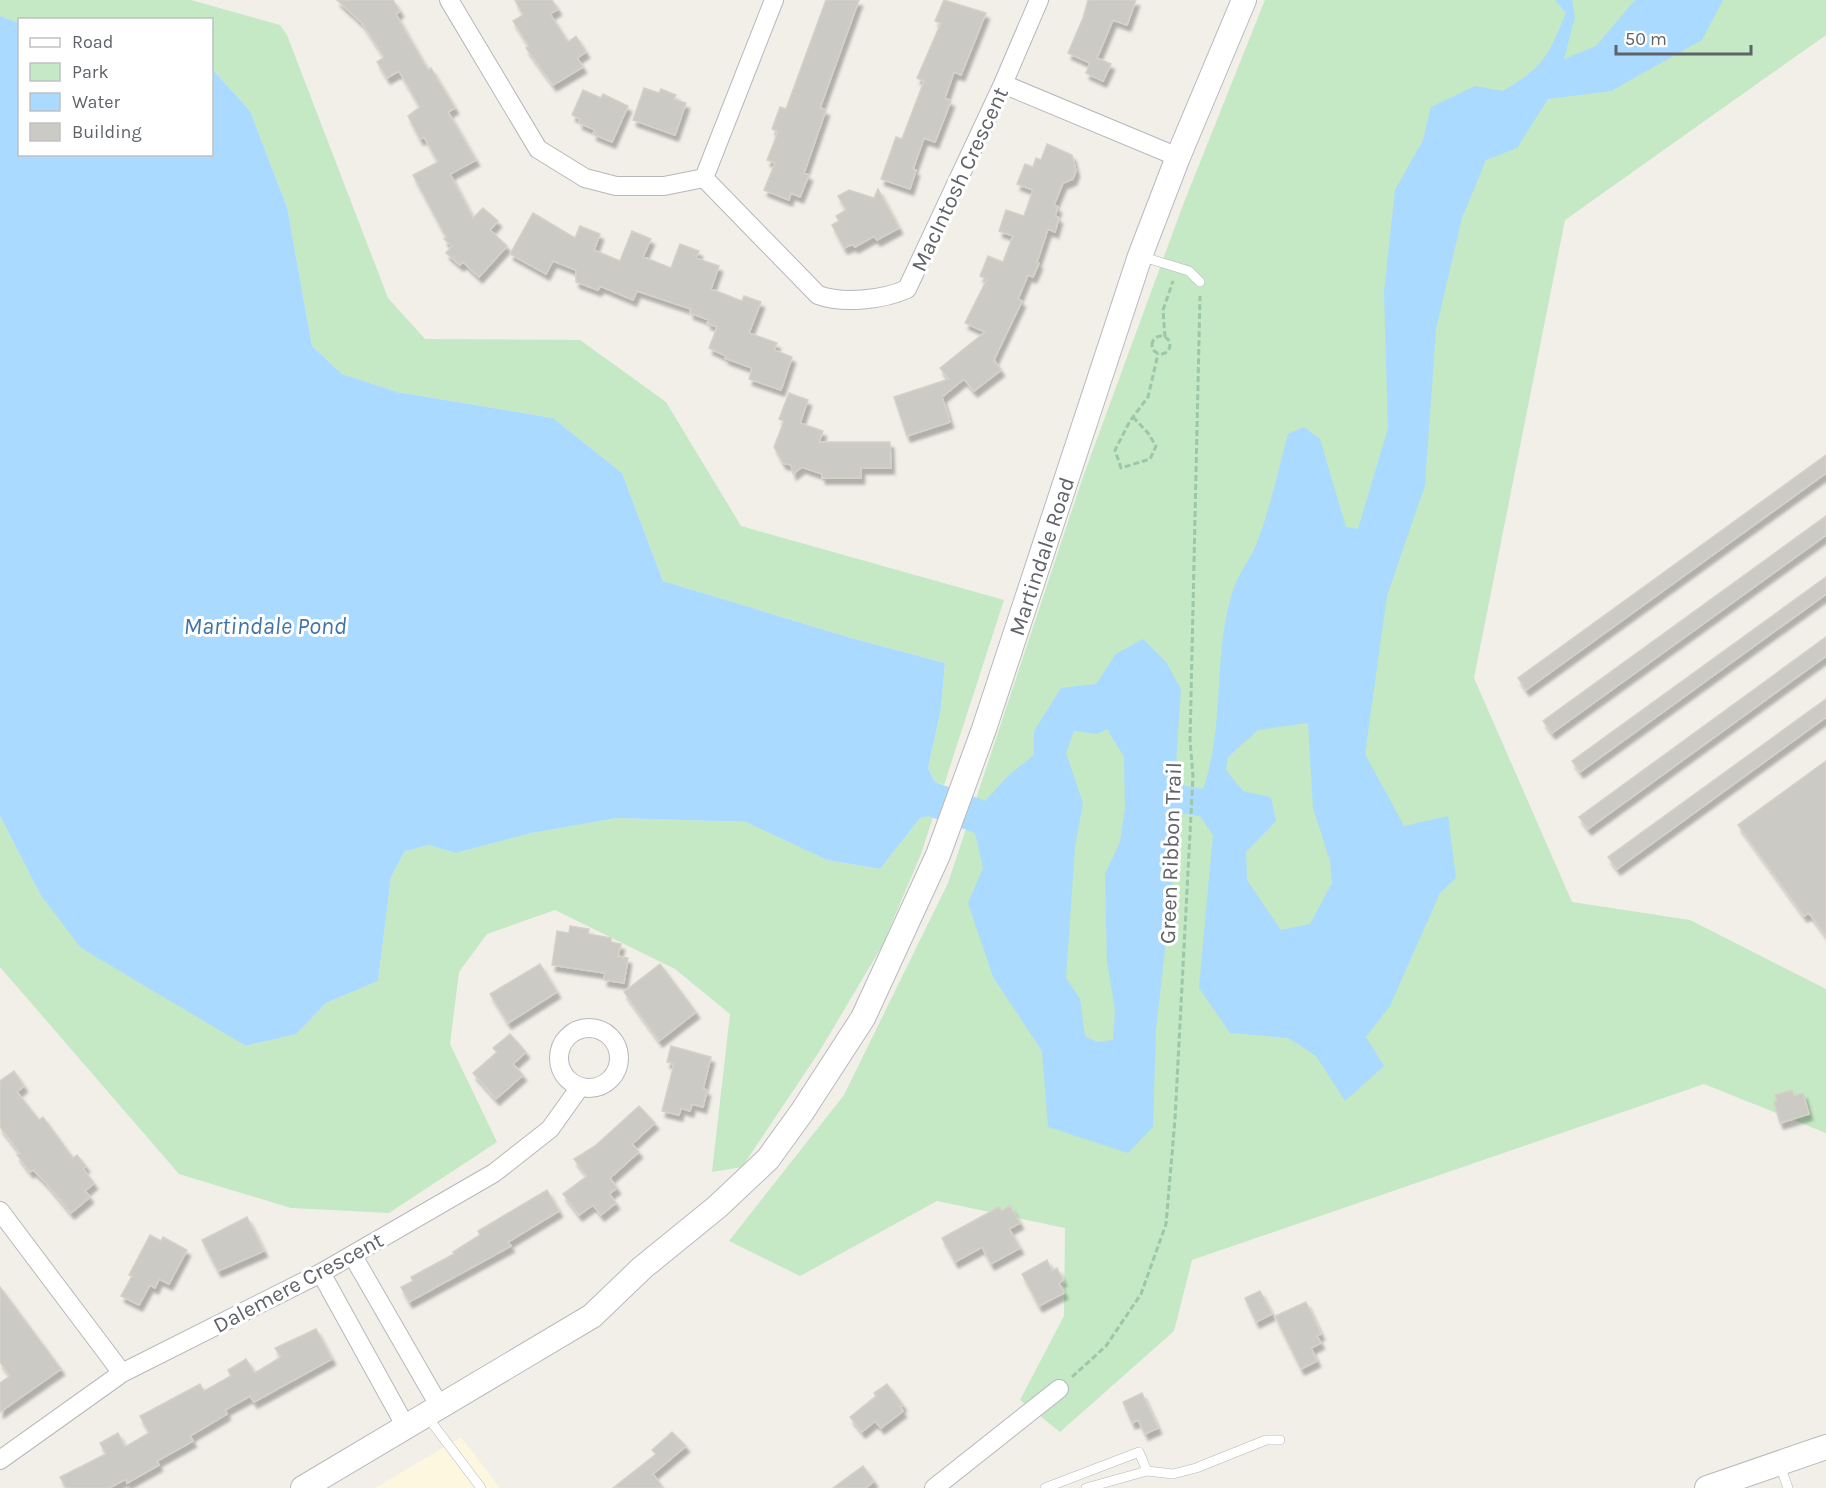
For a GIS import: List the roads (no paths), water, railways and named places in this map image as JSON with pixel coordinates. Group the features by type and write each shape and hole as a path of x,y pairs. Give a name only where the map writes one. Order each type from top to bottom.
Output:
{"main road":[{"path":"1140,256 1178,157 1244,0"},
{"name":"Martindale Road","path":"303,1488 592,1316 642,1268 717,1207 768,1159 802,1112 863,1018 938,855 984,729 1140,256"},
{"path":"1707,1488 1826,1447"}],"street":[{"path":"448,0 538,149 585,177 616,186 664,186 704,178 774,0"},
{"name":"MacIntosh Crescent","path":"704,178 818,295 831,299 892,296 907,289 1004,84 1039,0"},
{"path":"1004,84 1178,157"},
{"name":"Dalemere Crescent","path":"0,1460 122,1373 353,1256 503,1167 550,1129 580,1087"},
{"path":"0,1210 122,1373"},
{"path":"353,1256 424,1416"},
{"path":"321,1273 424,1416"},
{"path":"934,1488 1059,1389"}],"lane":[{"path":"1140,256 1189,271 1200,282"},
{"path":"424,1416 481,1488"},
{"path":"1086,1488 1147,1471 1173,1474 1237,1453 1266,1440 1280,1440"},
{"path":"1046,1488 1139,1452 1147,1471"},
{"path":"1779,1463 1788,1488"}],"water":[{"name":"Martindale Pond","path":"1555,0 1572,0 1575,17 1564,59 1596,46 1635,0 1723,0 1702,40 1611,91 1548,99 1517,148 1486,160 1462,218 1436,329 1425,485 1387,596 1365,754 1404,826 1448,816 1456,878 1440,893 1390,1006 1366,1037 1384,1066 1345,1101 1316,1056 1288,1038 1230,1033 1199,988 1213,835 1200,816 1178,813 1170,828 1173,877 1156,1030 1153,1127 1128,1153 1048,1127 1042,1051 993,977 968,903 983,868 975,833 928,816 920,818 880,869 827,860 746,822 617,818 532,833 456,853 429,845 405,851 391,877 378,981 326,1003 296,1034 246,1046 81,948 40,894 0,816 0,16 18,23 18,156 213,156 213,70 250,111 287,207 312,346 342,374 397,392 553,418 622,473 663,581 851,638 945,663 941,709 928,768 935,782 985,801 1010,774 1034,755 1034,731 1061,688 1096,684 1116,654 1143,639 1166,662 1181,689 1176,763 1185,786 1203,789 1214,740 1227,615 1235,584 1261,532 1288,434 1304,427 1320,439 1346,527 1358,529 1388,428 1384,292 1395,190 1423,140 1431,107 1475,86 1503,91 1536,67 1555,40 1566,13","holes":["1308,723 1313,808 1330,861 1332,883 1310,924 1281,930 1247,880 1246,852 1276,821 1271,797 1243,791 1226,770 1228,757 1258,730","1107,729 1124,757 1125,807 1120,842 1105,874 1107,962 1115,1010 1113,1040 1097,1042 1085,1036 1080,999 1066,978 1075,847 1083,803 1066,753 1074,731 1097,734"]}]}
